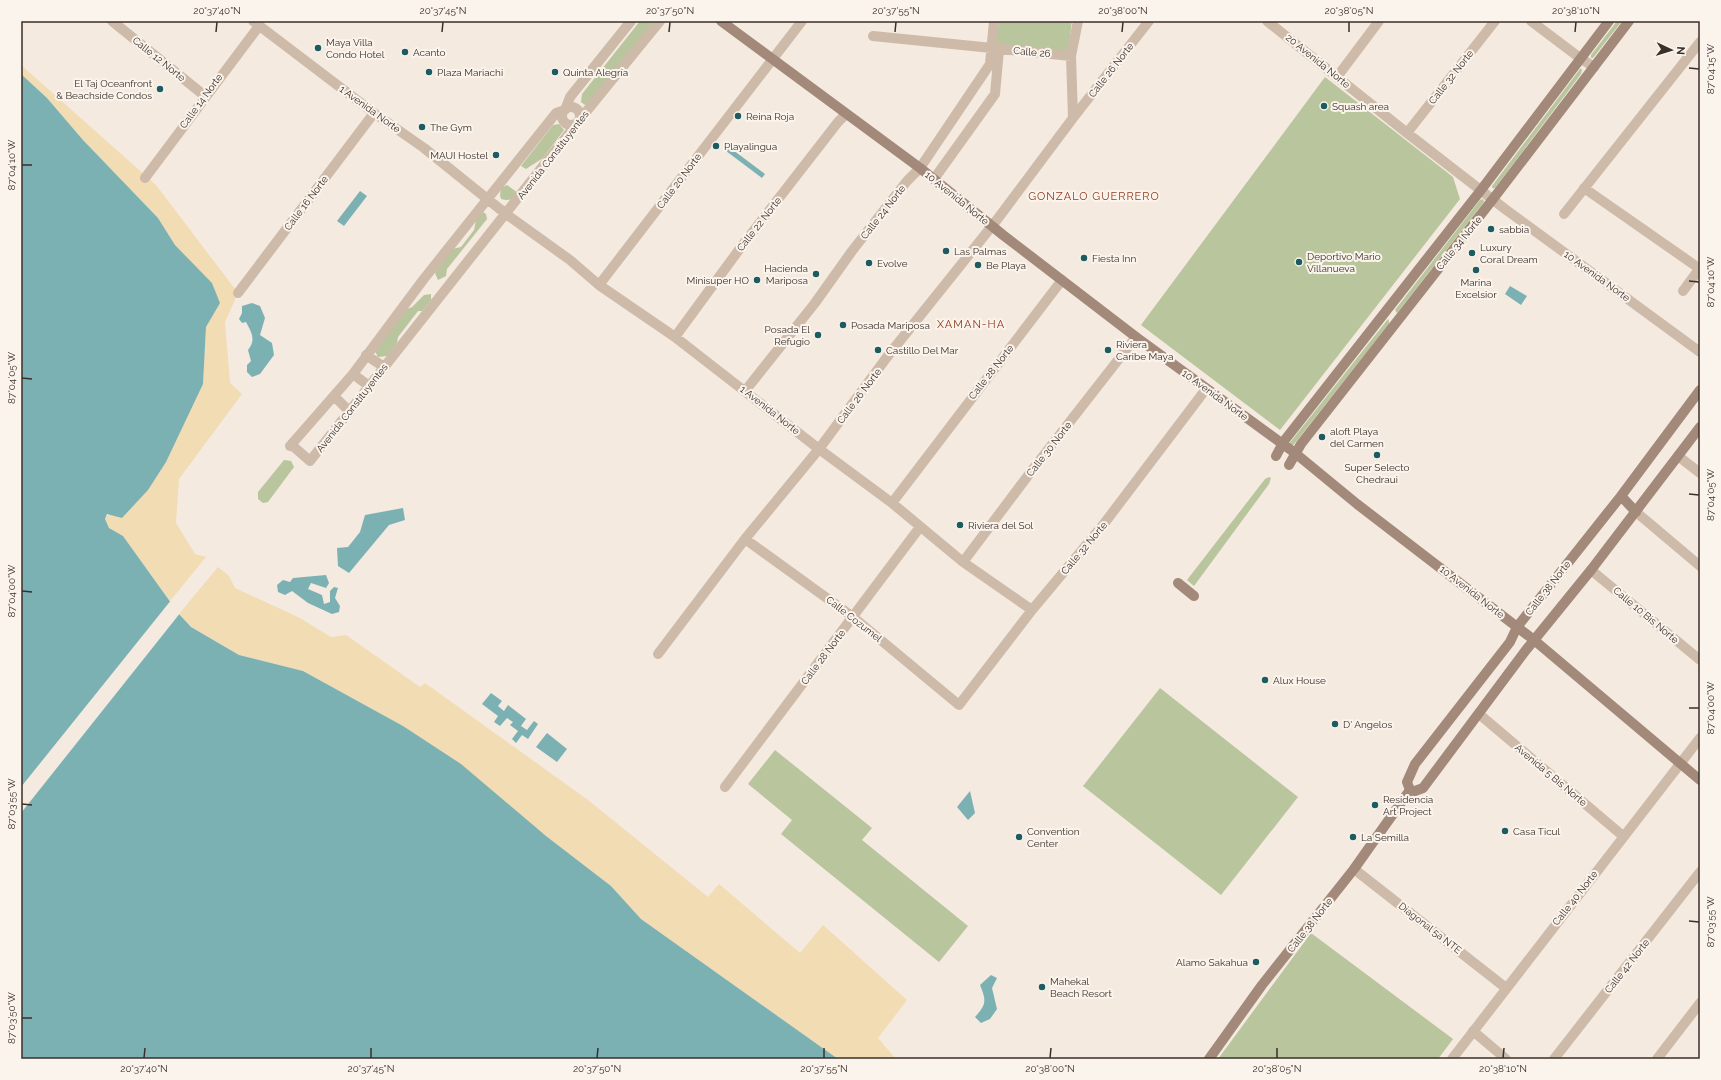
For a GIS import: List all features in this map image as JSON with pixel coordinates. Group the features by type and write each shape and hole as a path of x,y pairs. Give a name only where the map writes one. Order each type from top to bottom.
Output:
{"main road":[{"name":"10 Avenida Norte","path":"721,21 920,168 991,226 1136,337 1295,453 1357,504 1534,640 1700,780"},
{"name":"Calle 34 Norte","path":"1276,456 1282,444 1481,190 1609,21"},
{"name":"Calle 34 Norte","path":"1289,465 1295,453 1494,199 1629,21"},
{"path":"1386,311 1397,321"},
{"name":"Calle 38 Norte","path":"1209,1059 1262,986 1354,869 1410,790 1407,782 1414,764 1510,642 1517,627 1621,496 1700,390"},
{"path":"1410,790 1415,791 1423,788 1534,640 1636,512 1700,426"},
{"path":"1621,496 1636,512"},
{"path":"1178,583 1194,596"}],"street":[{"name":"Calle 12 Norte","path":"112,21 205,96"},
{"name":"Avenida Constituyentes","path":"631,21 570,97 565,110 556,113 487,199 366,355 353,374 290,446 294,447 310,461 577,123 660,21"},
{"name":"Calle 20 Norte","path":"599,285 802,21"},
{"name":"Calle 24 Norte","path":"934,179 995,94 996,49 994,21"},
{"name":"Calle 26 Norte","path":"1073,118 1071,56 1078,21"},
{"name":"Calle 26 Norte","path":"658,654 745,539 819,449 887,357 991,226 1149,21"},
{"name":"20 Avenida Norte","path":"1267,21 1481,190"},
{"path":"1337,77 1379,21"},
{"name":"Calle 32 Norte","path":"1407,133 1495,21"},
{"path":"1531,21 1594,67"},
{"name":"Calle 14 Norte","path":"145,178 256,23"},
{"name":"1 Avenida Norte","path":"256,23 374,114 424,148 506,214 570,260 599,285 675,337 819,449 892,502 963,562 1032,610"},
{"name":"Calle 26","path":"873,36 1071,56"},
{"path":"1564,214 1698,48"},
{"name":"Calle 24 Norte","path":"745,391 815,303 852,251 907,181 920,168 990,64 996,49"},
{"path":"565,110 572,108 577,110 579,115 577,123"},
{"name":"Calle 16 Norte","path":"238,293 374,114"},
{"name":"Calle 22 Norte","path":"675,337 741,247 838,122 846,114"},
{"path":"1584,188 1700,268 1683,290"},
{"name":"10 Avenida Norte","path":"1481,190 1700,352"},
{"name":"Calle 28 Norte","path":"892,502 1062,280"},
{"name":"Calle 30 Norte","path":"963,562 1035,466 1136,337"},
{"path":"366,355 384,367"},
{"path":"353,374 369,386"},
{"name":"Calle 32 Norte","path":"959,705 1032,610 1103,525 1206,389"},
{"path":"334,396 350,412"},
{"path":"1678,456 1700,473"},
{"path":"1636,512 1700,566"},
{"name":"Calle 28 Norte","path":"725,787 920,527"},
{"name":"Calle Cozumel","path":"745,539 853,617 959,705"},
{"name":"Calle 10 Bis Norte","path":"1591,570 1700,660"},
{"name":"Avenida 5 Bis Norte","path":"1480,714 1623,836"},
{"name":"Calle 40 Norte","path":"1452,1059 1472,1031 1700,738"},
{"name":"Diagonal 5a NTE","path":"1354,869 1506,988"},
{"name":"Calle 42 Norte","path":"1554,1059 1700,872"},
{"path":"1657,1059 1700,1003"},
{"path":"1472,1031 1506,1059"}],"green space":[{"path":"640,21 654,21 592,100 585,105 581,102 582,94"},
{"path":"999,21 1072,21 1068,52 996,45"},
{"path":"1617,21 1622,21 1593,58 1591,58 1591,55"},
{"path":"1580,69 1582,69 1581,74 1495,188 1492,188 1492,186"},
{"name":"Deportivo Mario Villanueva","path":"1325,77 1453,177 1460,199 1280,430 1141,325"},
{"path":"559,124 564,130 543,158 526,169 521,166 553,125"},
{"path":"507,185 518,193 511,199 501,199 501,188"},
{"path":"1483,199 1484,202 1397,313 1395,310 1480,200"},
{"path":"483,212 486,214 487,219 447,269 446,276 438,280 435,273 452,249 461,247 474,230 476,220"},
{"path":"431,294 431,300 422,311 418,311 398,337 397,343 387,356 378,357 375,351 402,311 412,307 424,295"},
{"path":"1388,319 1389,324 1291,448 1288,445"},
{"path":"284,460 291,461 294,467 268,502 263,503 258,499 258,492"},
{"path":"1269,477 1271,478 1269,484 1194,586 1187,580 1265,479"},
{"path":"1160,688 1298,797 1221,895 1083,786"},
{"path":"775,750 872,828 862,840 968,926 939,962 781,834 792,820 748,784"},
{"path":"1311,933 1453,1039 1438,1059 1218,1059"}],"sand":[{"path":"21,65 156,185 238,293 225,322 230,383 242,394 179,479 176,523 195,554 206,557 170,601 123,536 109,528 105,519 203,384 206,327 219,302 212,283 175,245 158,218 83,140 47,98 21,74"},
{"path":"218,567 229,576 235,588 300,618 331,637 346,635 420,687 425,683 588,800 708,897 719,884 800,953 823,925 907,1000 878,1038 896,1059 838,1059 641,919 611,886 403,726 303,671 239,655 191,627 179,614"}],"water":[{"path":"21,74 47,98 83,140 158,218 175,245 212,283 220,303 206,327 203,384 166,462 148,490 122,518 107,514 105,519 109,528 123,536 179,614 191,627 239,655 303,671 403,726 461,764 546,836 611,886 641,919 838,1059 21,1059"},
{"path":"729,147 765,174 762,178 726,151"},
{"path":"360,191 367,196 344,226 337,221"},
{"path":"1510,286 1527,296 1521,305 1505,294"},
{"path":"252,303 260,306 265,318 260,335 272,343 274,355 260,374 252,377 247,372 247,365 251,361 248,350 252,343 252,336 246,322 242,323 239,319 242,313 242,306"},
{"path":"403,508 405,520 389,525 349,573 338,566 337,548 348,547 360,532 365,515"},
{"path":"326,575 329,583 326,588 311,583 308,589 322,595 324,604 330,602 330,591 334,587 338,588 335,598 340,606 339,612 332,614 308,603 292,591 285,595 278,592 277,585 283,580 290,582 293,578"},
{"path":"491,693 502,701 498,706 504,711 508,705 526,719 521,726 527,730 534,721 538,724 528,739 522,735 516,743 512,739 518,731 510,725 513,722 507,718 500,726 494,722 498,716 482,704"},
{"path":"547,733 567,749 557,762 536,747"},
{"path":"970,791 975,813 968,820 957,807"},
{"path":"991,975 997,978 992,988 997,1009 990,1019 981,1023 975,1017 982,1009 984,1002 980,985"}],"pier":[{"path":"172,599 181,612 21,813 21,787"}],"place":[{"name":"Maya Villa Condo Hotel","path":"318,48"},
{"name":"Acanto","path":"405,52"},
{"name":"Plaza Mariachi","path":"429,72"},
{"name":"Quinta Alegría","path":"555,72"},
{"name":"El Taj Oceanfront & Beachside Condos","path":"160,89"},
{"name":"Squash area","path":"1324,106"},
{"name":"Reina Roja","path":"738,116"},
{"name":"The Gym","path":"422,127"},
{"name":"Playalingua","path":"716,146"},
{"name":"MAUI Hostel","path":"496,155"},
{"name":"sabbia","path":"1491,229"},
{"name":"Las Palmas","path":"946,251"},
{"name":"Luxury Coral Dream","path":"1472,253"},
{"name":"Fiesta Inn","path":"1084,258"},
{"name":"Deportivo Mario Villanueva","path":"1299,262"},
{"name":"Evolve","path":"869,263"},
{"name":"Be Playa","path":"978,265"},
{"name":"Marina Excelsior","path":"1476,270"},
{"name":"Hacienda Mariposa","path":"816,274"},
{"name":"Minisuper HO","path":"757,280"},
{"name":"Posada Mariposa","path":"843,325"},
{"name":"Posada El Refugio","path":"818,335"},
{"name":"Castillo Del Mar","path":"878,350"},
{"name":"Riviera Caribe Maya","path":"1108,350"},
{"name":"aloft Playa del Carmen","path":"1322,437"},
{"name":"Super Selecto Chedraui","path":"1377,455"},
{"name":"Riviera del Sol","path":"960,525"},
{"name":"Alux House","path":"1265,680"},
{"name":"D' Angelos","path":"1335,724"},
{"name":"Residencia Art Project","path":"1375,805"},
{"name":"Casa Ticul","path":"1505,831"},
{"name":"Convention Center","path":"1019,837"},
{"name":"La Semilla","path":"1353,837"},
{"name":"Alamo Sakahua","path":"1256,962"},
{"name":"Mahekal Beach Resort","path":"1042,987"}],"district":[{"name":"GONZALO GUERRERO","path":"1094,196"},
{"name":"XAMAN-HA","path":"971,324"}]}
